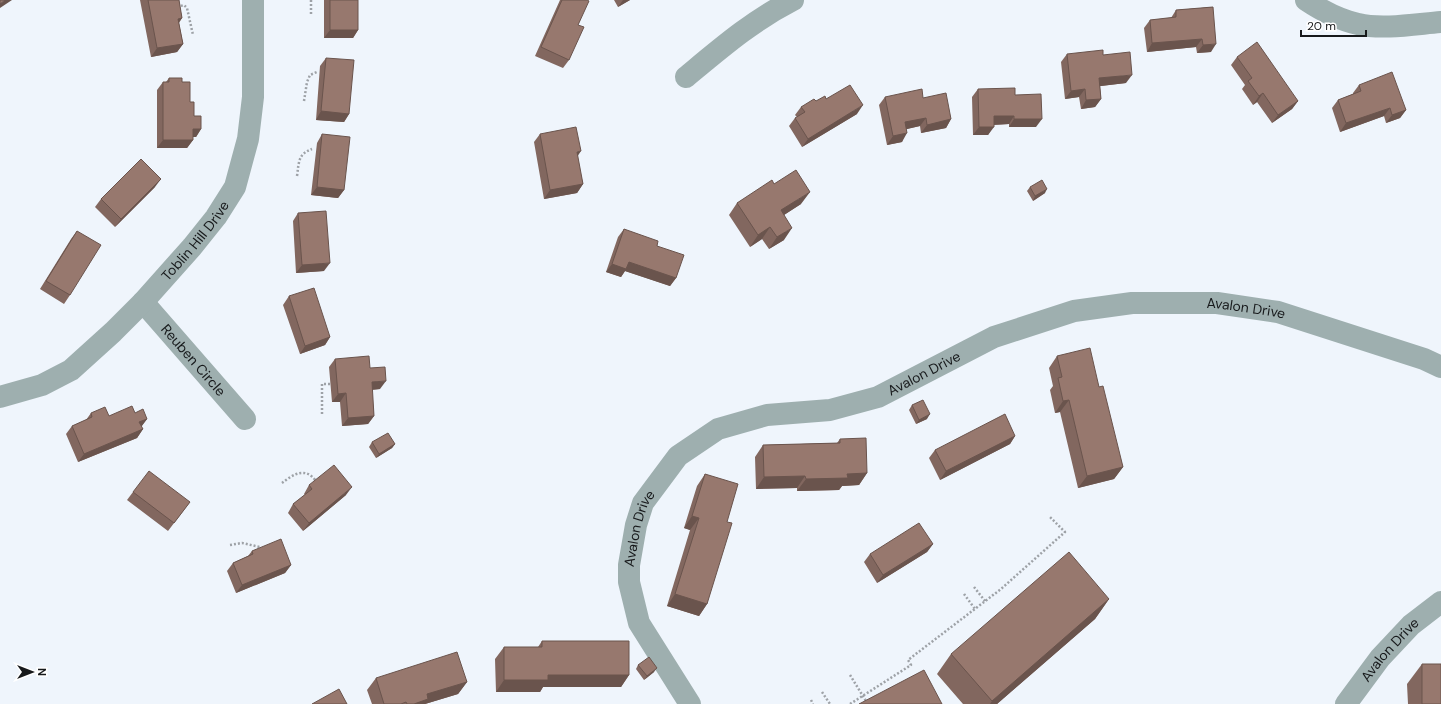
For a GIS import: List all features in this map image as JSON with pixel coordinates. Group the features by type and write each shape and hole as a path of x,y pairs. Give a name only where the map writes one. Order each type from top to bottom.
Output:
{"street":[{"name":"Toblin Hill Drive","path":"0,397 42,385 70,370 113,332 142,302 192,247 216,217 235,187 248,139 253,98 252,0"},
{"path":"686,77 746,28 770,12 793,0"},
{"path":"1306,0 1343,20 1360,25 1390,26 1441,22"},
{"name":"Reuben Circle","path":"142,302 245,419"},
{"name":"Avalon Drive","path":"690,704 639,623 629,582 629,565 636,525 643,503 678,456 718,429 768,416 830,410 878,397 994,337 1074,311 1132,303 1217,303 1278,312 1424,359 1441,367"},
{"name":"Avalon Drive","path":"1346,704 1380,658 1411,625 1441,602"}],"path":[{"path":"311,0 311,16"},
{"path":"175,7 184,5 187,8 193,35"},
{"path":"304,101 310,74 317,72"},
{"path":"297,176 300,157 303,152 312,148"},
{"path":"322,414 322,384 330,384"},
{"path":"282,483 293,475 300,473 310,475 317,482"},
{"path":"850,704 911,665 908,660 1001,589 1064,532 1049,516"},
{"path":"230,545 242,543 260,547 262,553"},
{"path":"974,587 984,602"},
{"path":"964,594 975,609"},
{"path":"850,675 866,701"},
{"path":"822,692 830,704"},
{"path":"811,700 813,704"}],"building":[{"path":"148,0 179,0 182,18 178,19 183,44 157,48"},
{"path":"330,0 358,0 358,30 330,30"},
{"path":"562,0 589,1 578,25 584,27 569,60 541,47"},
{"path":"1213,7 1216,44 1203,45 1202,39 1152,43 1150,20 1176,17 1176,10"},
{"path":"1257,42 1298,101 1278,115 1263,93 1259,96 1248,81 1252,78 1237,57"},
{"path":"1103,50 1103,55 1130,52 1132,75 1099,78 1101,99 1086,100 1085,89 1071,91 1067,54"},
{"path":"326,58 354,60 349,114 321,111"},
{"path":"1392,72 1406,110 1392,115 1390,108 1346,123 1338,100 1361,91 1359,85"},
{"path":"169,78 182,78 182,82 190,82 190,102 194,102 194,116 201,116 201,129 193,129 193,140 163,140 163,82 169,82"},
{"path":"850,85 863,105 808,139 795,118 805,112 801,107 814,99 816,101 825,96 826,99"},
{"path":"1015,88 1015,95 1041,94 1042,119 1014,119 1014,116 994,116 994,127 979,127 978,89"},
{"path":"922,89 923,98 946,93 951,119 927,125 926,118 905,122 907,133 893,136 885,97"},
{"path":"576,127 581,151 577,152 583,184 550,190 540,134"},
{"path":"322,134 350,137 344,190 317,187"},
{"path":"141,159 161,179 121,219 101,199"},
{"path":"796,170 810,192 781,210 792,228 777,237 770,227 758,235 737,203 772,180 774,184"},
{"path":"1042,180 1047,189 1035,196 1030,187"},
{"path":"326,211 330,263 302,265 298,213"},
{"path":"624,229 658,241 657,246 684,255 676,278 629,262 626,269 612,264"},
{"path":"77,231 101,245 70,295 46,281"},
{"path":"314,288 330,337 305,346 289,296"},
{"path":"1090,348 1099,387 1103,386 1123,467 1087,476 1069,400 1063,401 1058,378 1062,377 1057,356"},
{"path":"369,356 370,368 385,367 386,381 372,382 374,416 348,418 346,393 338,394 335,359"},
{"path":"923,400 930,414 919,420 912,405"},
{"path":"132,406 135,413 143,409 147,419 139,422 143,429 84,454 72,426 92,417 91,413 105,407 109,416"},
{"path":"1005,414 1015,436 946,471 935,450"},
{"path":"388,433 395,444 379,454 372,442"},
{"path":"866,438 867,473 847,474 848,478 806,479 805,476 764,477 763,445 840,443 840,439"},
{"path":"334,465 352,487 309,523 293,504 312,489 309,485"},
{"path":"149,471 190,502 174,523 133,492"},
{"path":"705,474 738,484 727,522 732,523 707,604 675,594 699,518 692,516"},
{"path":"919,523 933,544 883,575 870,554"},
{"path":"281,539 291,565 242,585 233,563 253,554 252,551"},
{"path":"1069,552 1109,599 992,701 951,654"},
{"path":"542,641 629,641 629,675 548,675 548,680 504,680 504,647 542,647"},
{"path":"457,652 467,682 427,694 428,699 414,704 407,704 406,702 401,704 384,704 376,678"},
{"path":"649,657 657,668 647,676 638,665"},
{"path":"1422,664 1441,664 1441,704 1422,704"},
{"path":"924,670 942,704 859,704"},
{"path":"339,689 347,704 312,704"}]}
